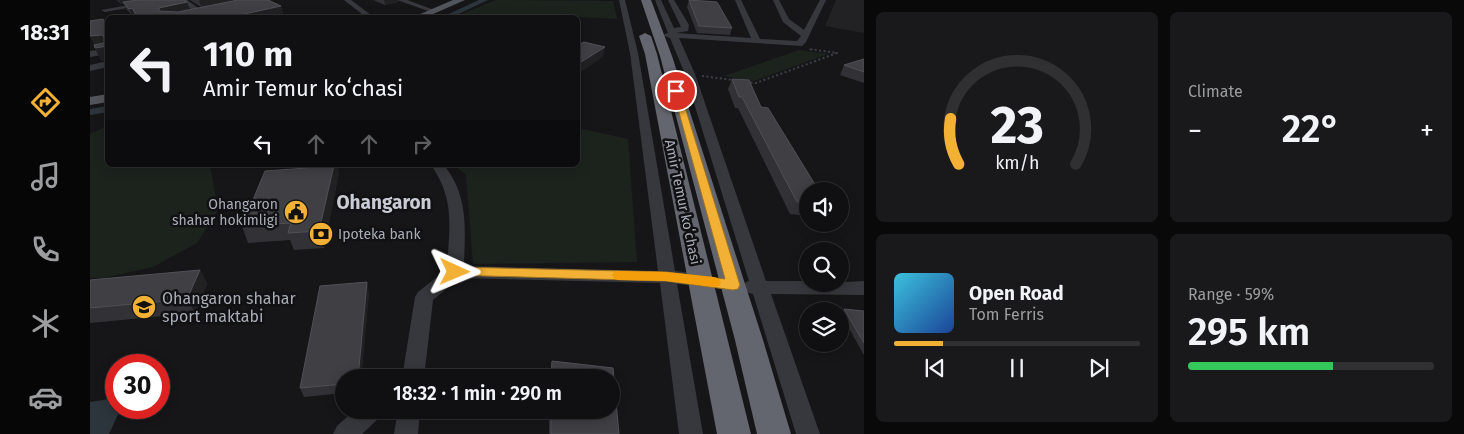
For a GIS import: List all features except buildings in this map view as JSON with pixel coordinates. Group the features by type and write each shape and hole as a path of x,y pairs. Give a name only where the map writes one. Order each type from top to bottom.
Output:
{"highway":[{"name":"Amir Temur koʻchasi","path":"633,0 651,54 734,434"},
{"name":"Amir Temur koʻchasi","path":"646,0 670,34 733,285 774,434"},
{"path":"701,280 733,285"}],"main road":[{"path":"422,15 461,0"},
{"path":"90,101 105,98"}],"street":[{"path":"109,15 102,8 150,6 170,0"},
{"path":"183,0 200,12"},
{"path":"347,0 368,15"},
{"path":"400,0 432,11"},
{"path":"622,0 634,53 691,434"},
{"path":"658,0 670,34 690,74 808,434"},
{"path":"670,34 685,28 671,0"},
{"path":"738,0 757,42"},
{"path":"776,0 786,20 805,35"},
{"path":"670,34 799,44 823,0"},
{"path":"192,13 208,10"},
{"path":"90,29 105,26"},
{"path":"670,34 692,39"},
{"path":"90,54 105,52"},
{"path":"90,68 105,65"},
{"path":"438,167 452,186 456,200 455,272"},
{"path":"415,369 424,297 455,272 666,276 701,280"},
{"path":"733,285 759,288 862,291"},
{"path":"345,434 362,419"},
{"path":"406,434 408,419"}],"path":[{"path":"690,74 756,83 837,53 803,49"}],"shaded area":[{"path":"496,0 613,1 617,19 580,17 580,15 459,15"},
{"path":"836,0 864,0 864,33 825,26"},
{"path":"799,50 828,54 754,81 724,76"},
{"path":"105,127 105,167 210,167 218,210 197,243 153,267 103,278 90,278 90,134"},
{"path":"580,128 628,139 637,262 473,264 466,175 456,167 580,167"},
{"path":"105,400 105,419 116,419 109,434 90,434 90,402"}],"waterway":[{"path":"450,15 485,0"},
{"path":"90,112 105,110"}],"slow traffic":[{"path":"618,275 666,276 714,282"}],"place":[{"name":"Ohangaron shahar hokimligi","path":"296,212"},
{"name":"Ipoteka bank","path":"321,234"},
{"name":"Ohangaron shahar sport maktabi","path":"144,307"}],"district":[{"name":"Ohangaron","path":"384,202"}],"route":[{"path":"455,272 666,276 733,285 676,91"}]}
